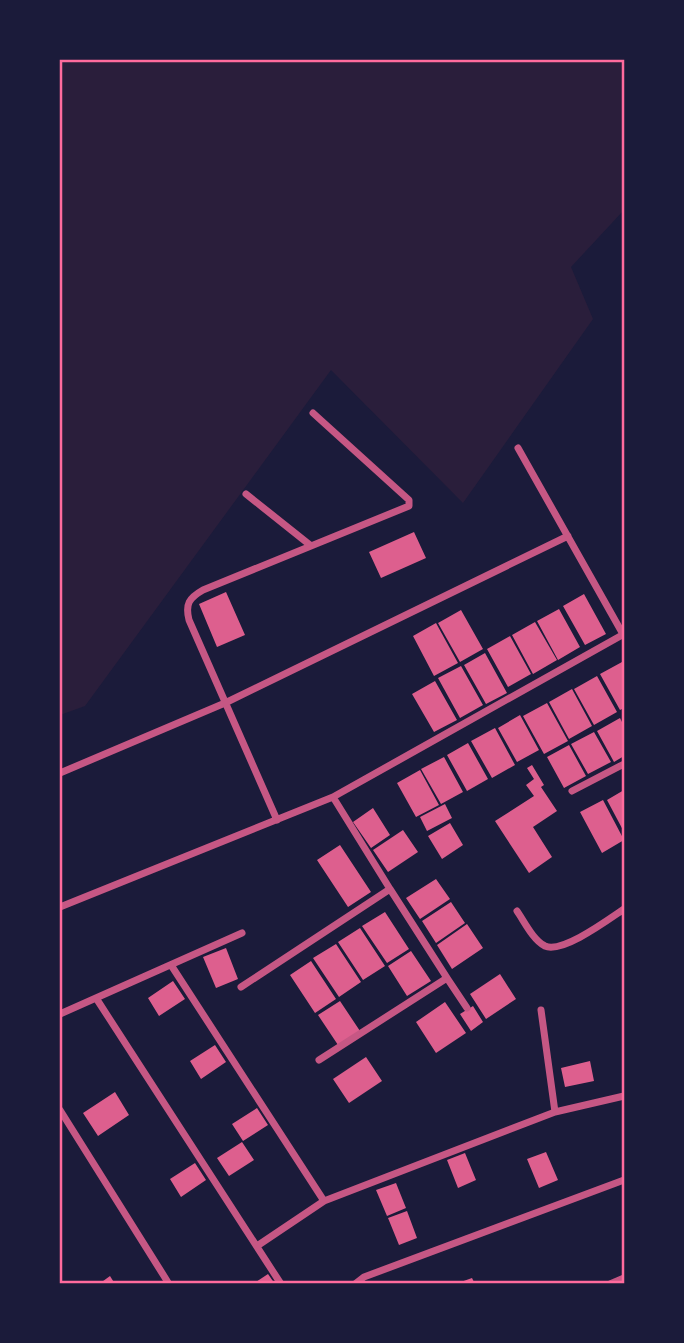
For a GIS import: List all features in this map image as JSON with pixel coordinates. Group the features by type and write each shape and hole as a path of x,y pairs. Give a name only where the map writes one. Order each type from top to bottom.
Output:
{"street":[{"path":"277,820 189,620 186,607 191,597 203,590 408,507 411,503 313,413"},
{"path":"60,907 333,797 624,635 518,448"},
{"path":"246,494 310,545"},
{"path":"60,773 225,703 569,537"},
{"path":"572,791 625,764"},
{"path":"333,797 467,1009"},
{"path":"241,987 390,890"},
{"path":"517,911 536,938 544,945 554,947 580,936 625,909"},
{"path":"60,1014 242,933"},
{"path":"171,965 324,1201"},
{"path":"319,1060 447,978"},
{"path":"96,998 281,1283"},
{"path":"541,1010 555,1112"},
{"path":"257,1246 324,1201 555,1112 625,1096"},
{"path":"60,1110 169,1283"},
{"path":"355,1283 364,1277 625,1180"},
{"path":"610,1283 625,1278"}],"shaded area":[{"path":"60,60 624,60 624,210 571,267 593,319 463,503 331,370 85,706 60,715"}],"building":[{"path":"414,532 426,558 381,578 369,552"},
{"path":"226,592 245,635 217,647 199,604"},
{"path":"584,594 606,634 585,645 563,606"},
{"path":"559,609 580,647 558,660 537,621"},
{"path":"461,610 483,649 460,662 438,623"},
{"path":"535,622 557,660 533,674 512,635"},
{"path":"436,623 458,663 434,676 413,636"},
{"path":"510,636 531,674 508,687 487,649"},
{"path":"485,653 507,693 486,704 464,665"},
{"path":"622,662 624,708 620,710 600,674"},
{"path":"461,666 483,705 460,718 438,678"},
{"path":"597,676 617,712 594,725 574,689"},
{"path":"435,681 457,720 434,732 412,694"},
{"path":"572,689 592,726 569,739 549,702"},
{"path":"547,703 568,741 544,754 523,716"},
{"path":"520,715 539,750 517,762 498,728"},
{"path":"620,718 624,726 624,756 614,762 597,731"},
{"path":"495,728 515,765 492,778 471,741"},
{"path":"594,732 611,762 588,774 571,744"},
{"path":"468,743 488,779 467,791 447,755"},
{"path":"569,745 586,776 564,788 547,757"},
{"path":"444,757 463,792 441,804 421,769"},
{"path":"532,765 544,785 541,787 557,811 533,827 552,857 529,873 495,821 534,796 526,785 534,779 527,768"},
{"path":"420,770 439,805 416,817 397,783"},
{"path":"624,790 624,832 607,800"},
{"path":"603,800 624,840 602,853 580,812"},
{"path":"445,804 452,818 427,831 420,817"},
{"path":"373,808 390,835 371,848 353,822"},
{"path":"450,823 463,845 442,859 428,836"},
{"path":"403,830 418,852 388,872 373,850"},
{"path":"340,845 371,892 348,907 317,860"},
{"path":"436,879 450,899 420,919 406,898"},
{"path":"451,902 465,923 436,943 422,921"},
{"path":"385,912 409,949 387,963 362,926"},
{"path":"467,924 483,948 452,969 437,945"},
{"path":"360,928 385,966 363,980 338,942"},
{"path":"336,944 361,982 339,997 313,958"},
{"path":"226,948 238,979 216,988 203,957"},
{"path":"411,951 431,981 407,996 388,966"},
{"path":"311,961 336,999 315,1013 290,975"},
{"path":"500,974 516,999 486,1019 470,994"},
{"path":"173,981 185,999 159,1016 148,998"},
{"path":"340,1001 360,1031 338,1045 318,1015"},
{"path":"445,1002 466,1033 436,1053 416,1022"},
{"path":"473,1006 483,1022 471,1031 460,1014"},
{"path":"215,1045 226,1062 201,1079 190,1061"},
{"path":"366,1057 382,1081 349,1103 333,1079"},
{"path":"590,1061 594,1081 565,1087 561,1068"},
{"path":"115,1092 129,1115 98,1136 83,1113"},
{"path":"257,1108 268,1125 243,1141 232,1124"},
{"path":"242,1142 254,1160 229,1176 217,1158"},
{"path":"546,1152 558,1180 539,1188 527,1159"},
{"path":"465,1153 476,1180 458,1188 447,1160"},
{"path":"195,1163 206,1180 181,1197 170,1179"},
{"path":"396,1183 406,1208 387,1216 376,1190"},
{"path":"407,1211 417,1238 399,1245 388,1218"},
{"path":"268,1274 275,1284 253,1284"},
{"path":"110,1276 115,1284 99,1284"},
{"path":"472,1278 475,1284 458,1284 458,1283"}]}
